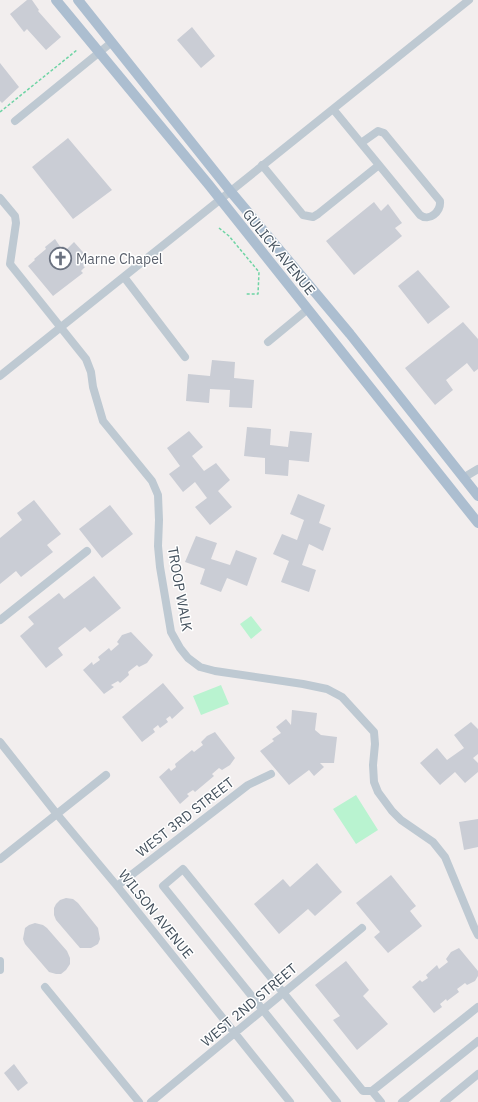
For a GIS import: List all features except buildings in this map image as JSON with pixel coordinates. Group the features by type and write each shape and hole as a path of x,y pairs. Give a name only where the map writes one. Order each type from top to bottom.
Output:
{"main road":[{"name":"GULICK AVENUE","path":"56,0 100,52 308,309 478,523"},
{"name":"GULICK AVENUE","path":"78,0 231,192 350,334 478,496"}],"street":[{"path":"0,376 470,0"},
{"path":"15,121 112,42"},
{"path":"333,109 420,215 423,217 434,215 438,210 440,201 384,132 378,131 361,143"},
{"path":"262,165 303,214 313,217 379,165"},
{"name":"TROOP WALK","path":"0,198 15,216 16,223 10,264 86,359 91,372 92,388 103,420 152,481 158,495 158,546 160,566 171,632 180,648 188,658 200,666 215,671 327,689 342,697 374,732 374,782 378,792 392,811 401,820 433,842 445,857 478,935"},
{"path":"124,278 185,356"},
{"path":"268,342 308,309"},
{"path":"463,478 478,468"},
{"path":"0,620 87,551"},
{"name":"WILSON AVENUE","path":"0,742 290,1102"},
{"name":"WEST 3RD STREET","path":"117,886 248,785 272,774"},
{"path":"0,859 56,813 106,775"},
{"path":"337,1102 163,886 183,869 363,1091 372,1091 478,1007"},
{"name":"WEST 2ND STREET","path":"151,1102 362,928"},
{"path":"0,961 0,970"},
{"path":"45,987 139,1102"},
{"path":"402,1102 478,1041"},
{"path":"444,1102 478,1074"},
{"path":"372,1091 381,1102"}],"path":[{"path":"0,112 77,50"},
{"path":"219,228 229,236 259,272 258,294 245,294"}],"green space":[{"path":"251,616 262,630 251,639 240,624"},
{"path":"221,685 229,704 201,715 193,696"},
{"path":"356,795 378,830 356,844 333,809"}],"place":[{"name":"Marne Chapel","path":"61,259"}]}
